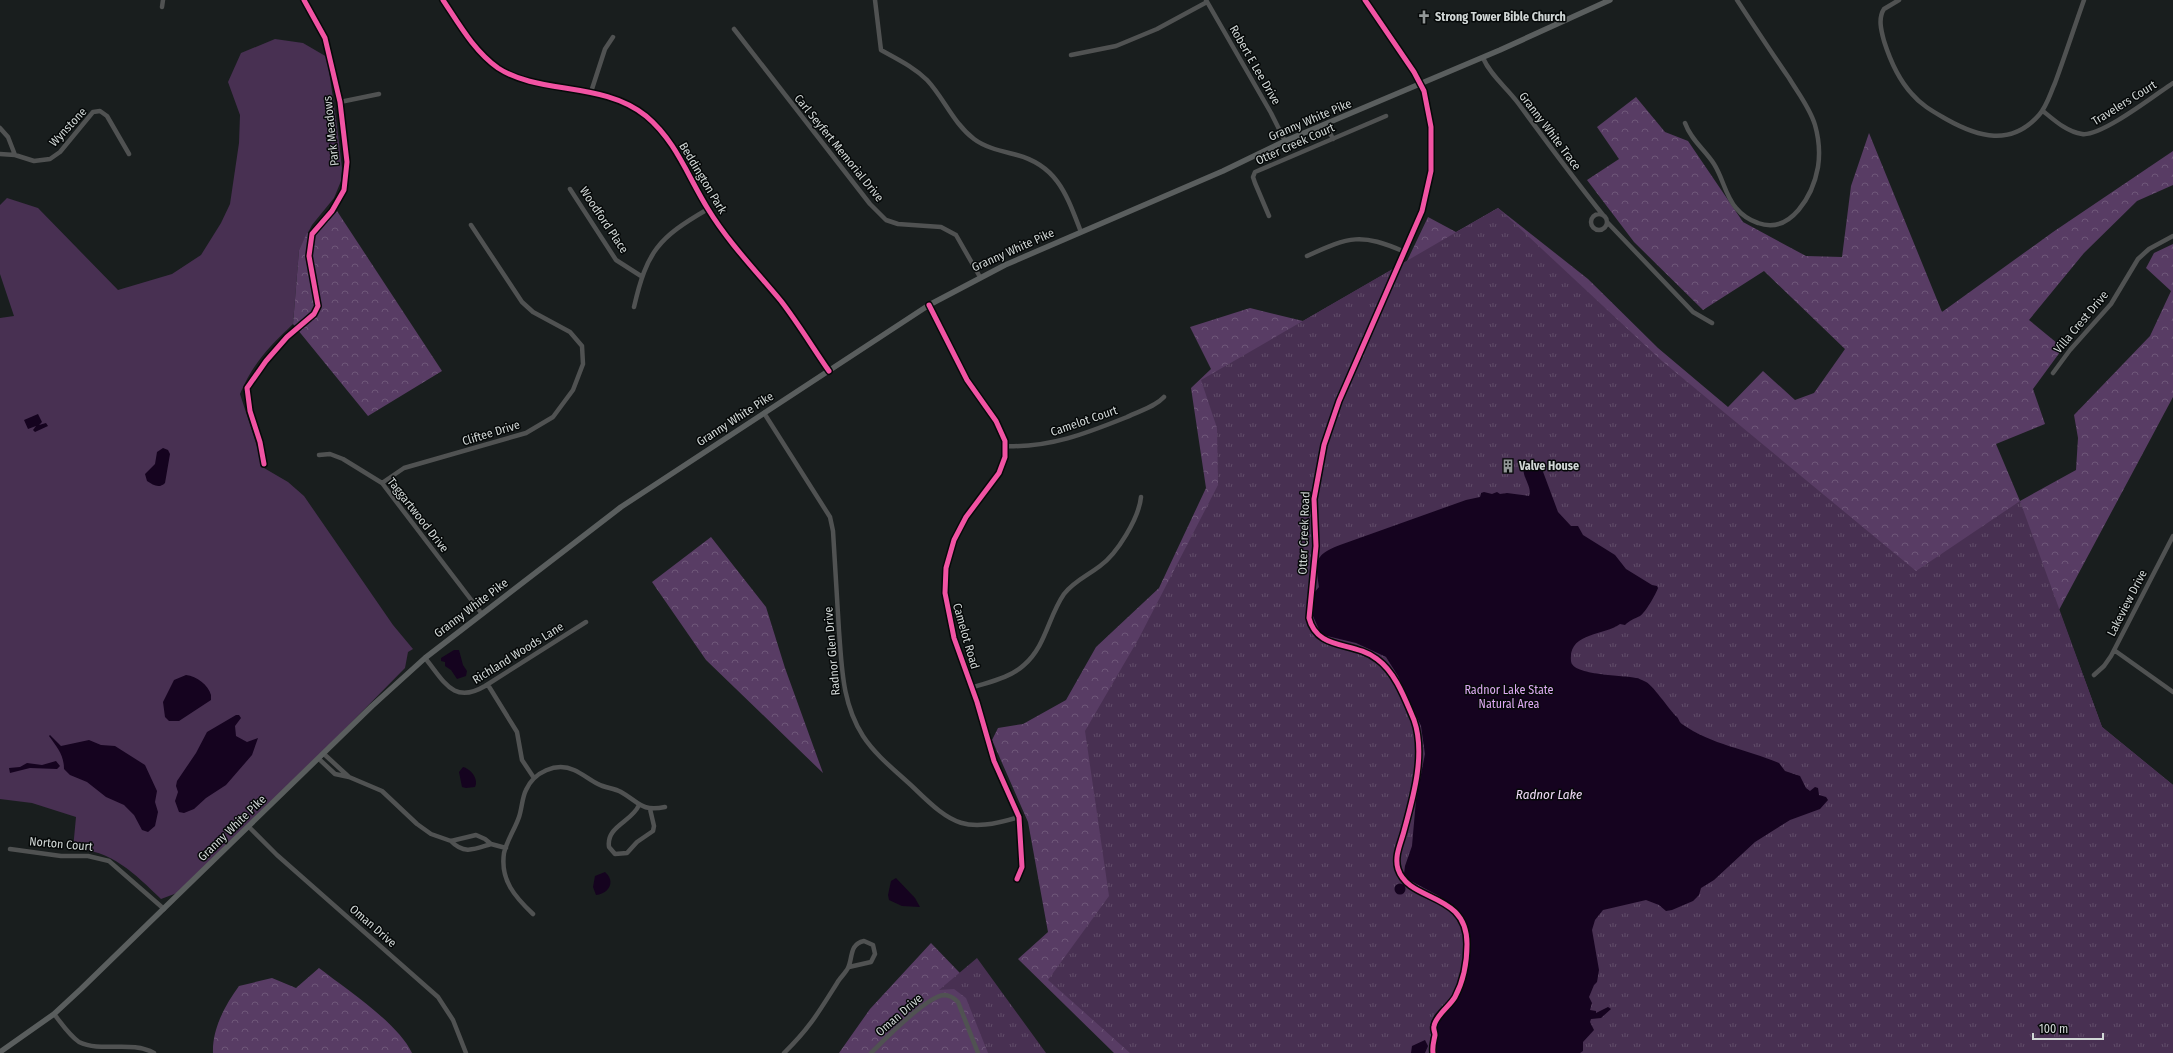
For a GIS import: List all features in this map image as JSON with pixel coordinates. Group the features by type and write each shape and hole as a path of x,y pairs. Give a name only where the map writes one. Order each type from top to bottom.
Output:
{"main road":[{"name":"Granny White Pike","path":"0,1052 54,1014 425,658 622,507 929,304 980,277 1224,171 1285,141 1483,58 1610,0"}],"street":[{"path":"162,7 163,0"},
{"name":"Park Meadows","path":"264,464 260,442 250,411 247,388 266,361 287,337 314,314 318,306 309,256 312,234 332,211 344,190 347,162 340,102 325,38 304,0"},
{"name":"Beddington Park","path":"443,0 473,44 499,68 520,77 591,92 632,108 646,116 661,130 678,154 708,209 753,271 782,303 829,371"},
{"path":"875,0 881,50 908,65 927,80 950,114 974,139 985,146 1026,158 1048,170 1061,186 1081,232"},
{"name":"Otter Creek Road","path":"1365,0 1420,84 1427,102 1431,127 1431,171 1425,205 1339,401 1324,445 1314,499 1316,546 1309,612 1312,628 1322,639 1366,652 1378,659 1397,683 1414,723 1418,745 1417,767 1411,804 1397,853 1397,866 1401,876 1407,884 1444,902 1454,911 1462,924 1467,938 1466,961 1463,978 1454,998 1434,1026 1435,1036 1433,1053"},
{"path":"1685,123 1689,134 1714,165 1729,197 1741,213 1758,223 1773,225 1788,220 1796,213 1809,193 1818,169 1819,147 1815,124 1804,102 1737,0"},
{"path":"1898,0 1888,5 1882,13 1880,21 1883,36 1901,80 1923,104 1968,131 1992,136 2007,135 2021,130 2042,111 2051,94 2084,0"},
{"path":"1071,55 1116,46 1157,29 1207,1"},
{"name":"Robert E Lee Drive","path":"1207,1 1271,112 1285,141"},
{"name":"Carl Seyfert Memorial Drive","path":"734,29 870,204 886,220 898,224 941,227 956,235 980,277"},
{"path":"591,92 605,49 613,37"},
{"name":"Granny White Trace","path":"1483,58 1493,76 1514,98 1568,171 1603,215"},
{"name":"Travelers Court","path":"2042,111 2068,129 2082,134 2091,134 2106,128 2173,83"},
{"path":"340,102 380,94"},
{"name":"Wynstone","path":"0,154 16,155 34,161 50,159 60,152 93,112 100,111 107,116 128,154"},
{"name":"Otter Creek Court","path":"1269,216 1253,177 1255,172 1386,116"},
{"path":"1326,125 1333,139"},
{"path":"0,128 8,137 16,155"},
{"name":"Woodford Place","path":"570,189 616,260 641,276"},
{"path":"634,307 641,276 661,241 679,226 708,209"},
{"path":"1607,222 1606,227 1601,230 1596,230 1592,226 1591,221 1593,217 1598,214 1603,215 1607,222 1693,312 1712,323"},
{"name":"Cliftee Drive","path":"382,483 404,468 526,433 553,417 572,390 584,364 582,346 570,332 533,312 522,302 471,225"},
{"name":"Villa Crest Drive","path":"2053,373 2070,350 2111,304 2138,259 2149,249 2173,236"},
{"path":"1307,256 1338,242 1359,238 1377,241 1405,252"},
{"path":"929,304 971,387 999,426 1006,446"},
{"name":"Camelot Court","path":"1006,446 1044,445 1070,439 1138,412 1158,402 1164,397"},
{"name":"Radnor Glen Drive","path":"764,413 830,517 833,540 843,686 851,714 863,735 888,763 947,817 961,823 980,826 1019,817"},
{"name":"Camelot Road","path":"1006,446 1004,461 999,473 960,527 949,554 946,568 945,593 947,612 954,638 994,761 1019,817 1022,867 1017,878"},
{"name":"Taggartwood Drive","path":"319,455 330,454 342,459 382,483 482,614"},
{"path":"971,688 1010,674 1030,659 1042,643 1056,607 1066,592 1075,582 1102,565 1122,541 1136,515 1141,497"},
{"name":"Lakeview Drive","path":"2094,675 2104,666 2114,650 2173,536"},
{"name":"Richland Woods Lane","path":"425,658 450,687 458,693 469,694 488,685 586,622"},
{"path":"2114,650 2173,692"},
{"path":"488,685 517,732 522,760 534,778"},
{"path":"324,754 349,777"},
{"path":"319,759 335,774 349,777 379,789 392,799 420,828 430,834 451,841 460,848 468,850 491,844 506,848"},
{"path":"533,914 517,899 508,883 504,866 506,848 518,820 525,792 534,778 551,768 571,769 598,784 621,792 640,805 650,808 665,807"},
{"path":"640,805 634,816 621,823 610,838 609,847 615,854 627,853 636,842 653,831 654,824 650,808"},
{"name":"Oman Drive","path":"249,827 277,855 438,997 451,1016 466,1053"},
{"path":"451,841 476,835 485,838 491,844"},
{"name":"Norton Court","path":"10,849 61,856 88,856 109,861 164,909"},
{"path":"784,1053 810,1026 849,967 850,955 857,944 864,941 873,946 875,954 871,962 849,967"},
{"name":"Oman Drive","path":"871,1053 922,1007 934,999 945,995 953,997 958,1002 978,1053"},
{"path":"54,1014 74,1038 87,1046 97,1048 140,1048 154,1053"}],"green space":[{"path":"275,39 303,43 327,57 342,168 341,181 334,198 312,225 299,250 293,324 262,356 250,373 240,394 264,468 288,482 304,496 393,625 413,649 408,652 405,668 336,738 177,893 161,899 132,872 111,858 87,850 73,849 76,817 32,803 0,799 0,318 14,316 0,274 0,205 7,198 38,208 118,290 172,274 201,255 221,223 230,204 239,143 240,115 228,82 241,53"},
{"name":"Radnor Lake State Natural Area","path":"1636,97 1665,132 1688,141 1743,222 1806,256 1842,257 1851,186 1869,133 1942,312 2053,232 2173,151 2173,185 2137,201 2084,253 2029,320 2063,348 2033,389 2045,424 1996,444 2020,501 2076,470 2078,438 2074,415 2150,336 2171,291 2146,268 2154,253 2173,244 2173,397 2059,610 2102,727 2173,785 2173,1053 1114,1053 1018,959 1048,932 1028,822 992,740 998,728 1023,724 1066,700 1096,647 1159,588 1206,488 1191,388 1211,369 1190,327 1250,308 1303,321 1407,261 1428,217 1456,232 1498,208 1588,279 1658,348 1728,407 1763,371 1795,400 1814,393 1845,349 1764,271 1703,310 1634,242 1587,180 1619,159 1597,127"},
{"name":"Radnor Lake State Natural Area","path":"1498,208 1662,361 1916,571 2020,501 2102,727 2173,785 2173,1053 1130,1053 1048,980 1109,896 1085,731 1139,638 1218,485 1217,428 1201,380"},
{"path":"337,211 442,371 368,416 293,324 299,250 307,233 315,235"},
{"path":"711,537 766,607 785,668 823,773 706,660 652,582"},
{"path":"931,943 1037,1053 839,1053 870,1009"},
{"path":"977,958 1046,1053 988,1053 966,998 954,989 939,990"},
{"path":"319,968 384,1018 405,1042 412,1053 213,1053 213,1044 220,1018 239,986 272,978 296,988"}],"water":[{"path":"38,414 42,422 39,425 46,423 48,426 35,432 33,430 36,426 28,429 24,420"},
{"path":"163,448 168,450 170,454 165,483 160,486 156,486 147,481 145,474 155,464 157,452"},
{"name":"Radnor Lake","path":"1539,461 1558,512 1571,526 1578,526 1583,535 1615,555 1626,569 1652,585 1657,586 1658,588 1645,611 1640,616 1625,625 1620,624 1613,628 1588,636 1575,645 1572,652 1571,661 1574,666 1580,670 1589,672 1637,678 1644,681 1656,691 1682,724 1717,742 1779,763 1785,771 1800,776 1806,788 1810,791 1815,787 1818,788 1819,795 1826,797 1828,800 1820,809 1790,820 1755,842 1714,880 1701,888 1699,895 1693,901 1666,911 1659,905 1646,900 1603,910 1595,920 1592,930 1599,970 1597,982 1594,985 1589,997 1592,1003 1590,1010 1596,1011 1596,1013 1608,1007 1611,1009 1601,1018 1591,1019 1590,1022 1594,1030 1583,1042 1583,1051 1580,1053 1437,1053 1436,1027 1465,983 1470,936 1458,910 1439,896 1409,880 1404,874 1405,866 1412,846 1416,800 1425,754 1421,726 1398,676 1386,657 1356,643 1323,635 1320,632 1313,616 1314,593 1319,587 1317,565 1318,560 1325,552 1340,545 1466,500 1480,497 1481,493 1484,492 1492,494 1497,492 1500,494 1507,493 1529,496 1530,493 1524,474 1524,467"},
{"path":"454,650 459,650 463,665 467,671 466,676 457,679 451,670 445,666 445,662 441,661 441,658"},
{"path":"186,675 198,679 205,685 210,691 211,700 179,721 169,721 165,717 163,702 174,680"},
{"path":"236,715 239,715 241,718 235,726 236,736 247,742 258,738 252,755 226,785 206,798 194,809 184,813 179,812 175,801 178,792 176,786 177,781 196,753 207,732"},
{"path":"50,735 61,746 89,740 101,745 115,746 145,765 157,791 155,802 158,812 155,826 148,832 142,830 134,815 124,805 106,797 87,782 70,775 64,769 61,755 49,736"},
{"path":"56,761 60,766 57,769 30,768 10,773 9,768 20,767 27,763 42,765"},
{"path":"463,767 474,775 476,781 475,787 462,787 459,772"},
{"path":"605,872 610,879 610,886 601,894 596,895 593,887 595,876"},
{"path":"896,878 915,898 920,907 902,906 889,900 888,895 891,881"},
{"path":"1400,883 1404,885 1406,889 1404,893 1400,895 1396,893 1394,889 1396,885"},
{"path":"1425,1040 1428,1046 1425,1053 1411,1053 1412,1046"}],"cycle path":[{"path":"264,464 260,442 250,411 247,388 266,361 287,337 314,314 318,306 309,256 312,234 332,211 344,190 347,162 340,102 325,38 304,0"},
{"path":"443,0 474,45 498,68 514,76 532,82 610,98 629,105 646,116 666,137 674,148 701,197 733,245 781,301 829,371"},
{"path":"1365,0 1414,72 1424,91 1431,127 1431,171 1422,211 1339,401 1324,445 1314,499 1316,546 1309,618 1313,628 1320,636 1328,641 1368,653 1384,665 1395,679 1414,720 1419,747 1417,776 1408,818 1397,854 1398,869 1404,880 1413,888 1437,899 1458,915 1464,927 1467,944 1461,984 1453,1000 1435,1022 1433,1053"},
{"path":"929,305 967,380 996,421 1005,441 1005,457 999,473 966,517 954,540 946,568 945,593 954,638 977,702 994,761 1019,817 1022,867 1017,879"}],"place":[{"name":"Strong Tower Bible Church","path":"1424,17"},
{"name":"Valve House","path":"1508,466"}]}
